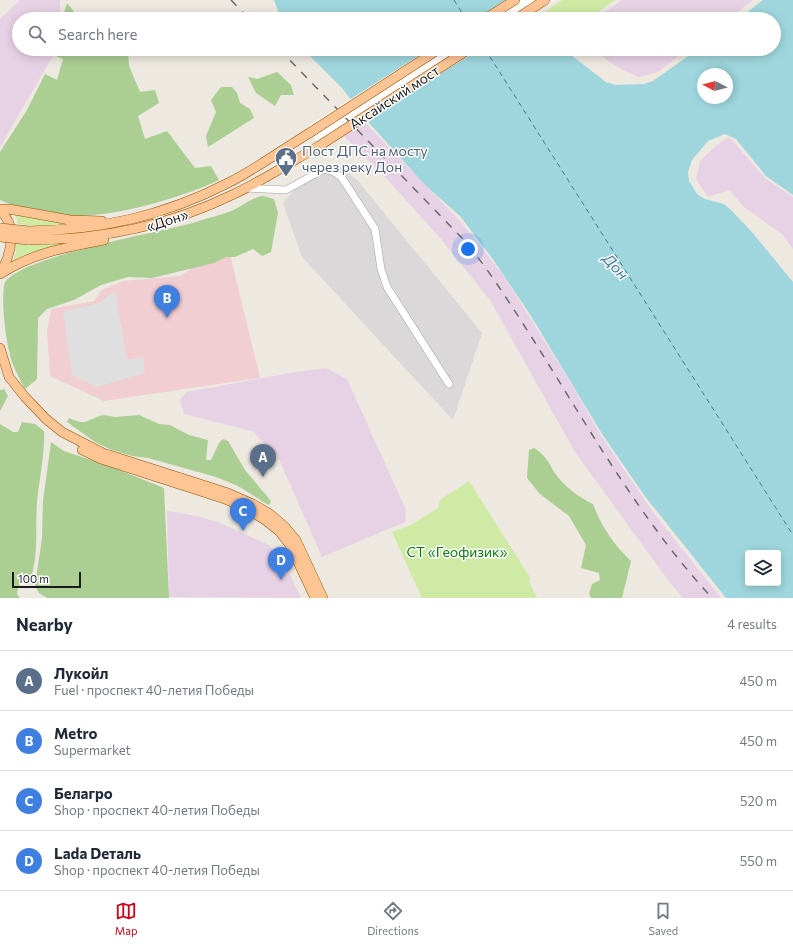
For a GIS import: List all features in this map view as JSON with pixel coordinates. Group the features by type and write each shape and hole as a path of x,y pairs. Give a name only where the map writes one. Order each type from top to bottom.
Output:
{"main road":[{"path":"496,12 515,0"},
{"path":"527,12 545,0"},
{"name":"Аксайский мост","path":"310,132 428,56"},
{"name":"Аксайский мост","path":"320,146 458,56"},
{"name":"«Дон»","path":"0,238 88,228 173,208 229,183 310,132"},
{"name":"«Дон»","path":"0,228 28,236 67,239 143,228 177,218 245,188 320,146"},
{"path":"0,210 10,209 70,220 90,221 151,214"},
{"path":"0,210 7,217 10,224 11,236 7,255 0,273"},
{"path":"0,273 20,262 53,249 135,233 143,228"},
{"path":"0,348 9,377 25,397 46,419 62,432 104,453 228,493 253,504 284,526 323,598"},
{"path":"0,365 5,379 20,400 42,423 59,437 101,459 226,499 249,510 279,531 295,545 315,598"}],"street":[{"path":"245,188 286,190 324,169 334,172 342,178 375,229 381,269 387,287 449,384"}],"shaded area":[{"path":"20,0 60,0 60,12 12,12 12,56 53,56 0,147 0,19"},
{"path":"622,0 753,0 737,12 605,12"},
{"path":"603,56 679,56 658,72 639,77 622,70"},
{"path":"351,108 461,222 505,278 569,380 600,434 653,512 721,598 683,598 668,580 575,452 490,300 440,238 386,178 330,122"},
{"path":"729,137 766,179 793,197 793,249 783,235 744,207 729,190 708,197 696,179 700,161 718,144"},
{"path":"336,163 358,181 482,333 453,420 302,257 283,203 310,172"},
{"path":"228,246 260,378 104,401 50,376 47,331 51,309 94,301 102,290 123,281 180,276"},
{"path":"115,292 127,360 143,357 145,373 97,387 72,375 63,312 101,302 108,295"},
{"path":"326,368 347,379 406,510 405,522 322,557 278,457 252,431 184,414 180,399 187,392"},
{"path":"167,511 197,516 220,523 269,545 290,575 301,598 169,597"}],"green space":[{"path":"562,0 615,0 598,12 546,11"},
{"path":"67,3 74,12 64,12"},
{"path":"56,56 128,56 129,66 140,92 155,90 159,103 138,116 145,139 167,131 195,168 211,166 219,180 191,192 141,207 81,216 60,216 40,213 20,208 0,200 0,152 27,110 45,74 57,80 63,59"},
{"path":"277,72 291,85 294,95 281,95 275,106 256,93 248,77 257,79"},
{"path":"221,87 232,87 237,93 240,103 250,109 254,118 208,147 206,136 216,112 211,100"},
{"path":"263,196 274,199 278,213 271,252 262,256 253,249 235,257 226,257 214,263 152,278 128,277 101,285 74,300 47,309 38,318 37,379 25,389 11,359 6,336 3,300 5,282 18,272 38,263 65,254 218,216"},
{"path":"15,213 71,224 43,227 18,224"},
{"path":"77,241 10,263 14,259 16,251 13,248 14,244 28,245"},
{"path":"4,389 8,396 0,411 0,390"},
{"path":"104,415 115,417 139,415 159,424 170,425 189,435 208,440 206,460 211,460 219,443 223,439 228,441 245,470 271,501 269,505 238,486 216,477 148,458 132,456 112,450 95,442 67,422 69,418 75,421 84,422"},
{"path":"22,422 35,424 44,431 43,458 37,503 35,561 30,580 22,582 18,588 17,594 20,598 0,598 0,424 13,432 18,432"},
{"path":"51,442 64,451 109,466 164,488 169,598 47,598 39,593 35,586 42,538 43,501"},
{"path":"534,448 544,456 554,472 567,486 582,498 593,504 609,535 631,561 622,598 591,598 589,594 592,584 600,580 599,573 581,568 586,545 569,516 540,494 527,478 529,450"},
{"name":"СТ «Геофизик»","path":"469,481 531,579 529,581 537,598 422,598 392,532 411,525 438,508 440,500"}],"water":[{"path":"274,0 508,0 517,12 278,12"},
{"name":"Дон","path":"763,0 793,0 793,195 766,176 736,139 725,134 708,141 692,160 688,172 689,181 697,194 705,199 724,204 731,210 751,231 793,282 793,598 726,598 644,495 602,434 531,316 492,258 460,216 425,185 370,124 342,88 310,56 572,56 606,82 616,85 644,84 653,81 688,56 781,56 781,12 747,12"}],"pier":[{"path":"506,0 555,0 537,12 487,12"},
{"path":"418,56 468,56 322,149 307,127"}],"ferry route":[{"path":"454,0 462,12"},
{"path":"489,56 793,535"}],"railway":[{"path":"231,0 242,12"},
{"path":"286,56 462,238 483,264 539,349 592,435 648,519 712,598"}],"place":[{"name":"Пост ДПС на мосту через реку Дон","path":"286,178"},
{"name":"Metro","path":"167,318"},
{"name":"Лукойл","path":"263,477"},
{"name":"Белагро","path":"243,531"},
{"name":"Lada Dеталь","path":"281,580"}]}
